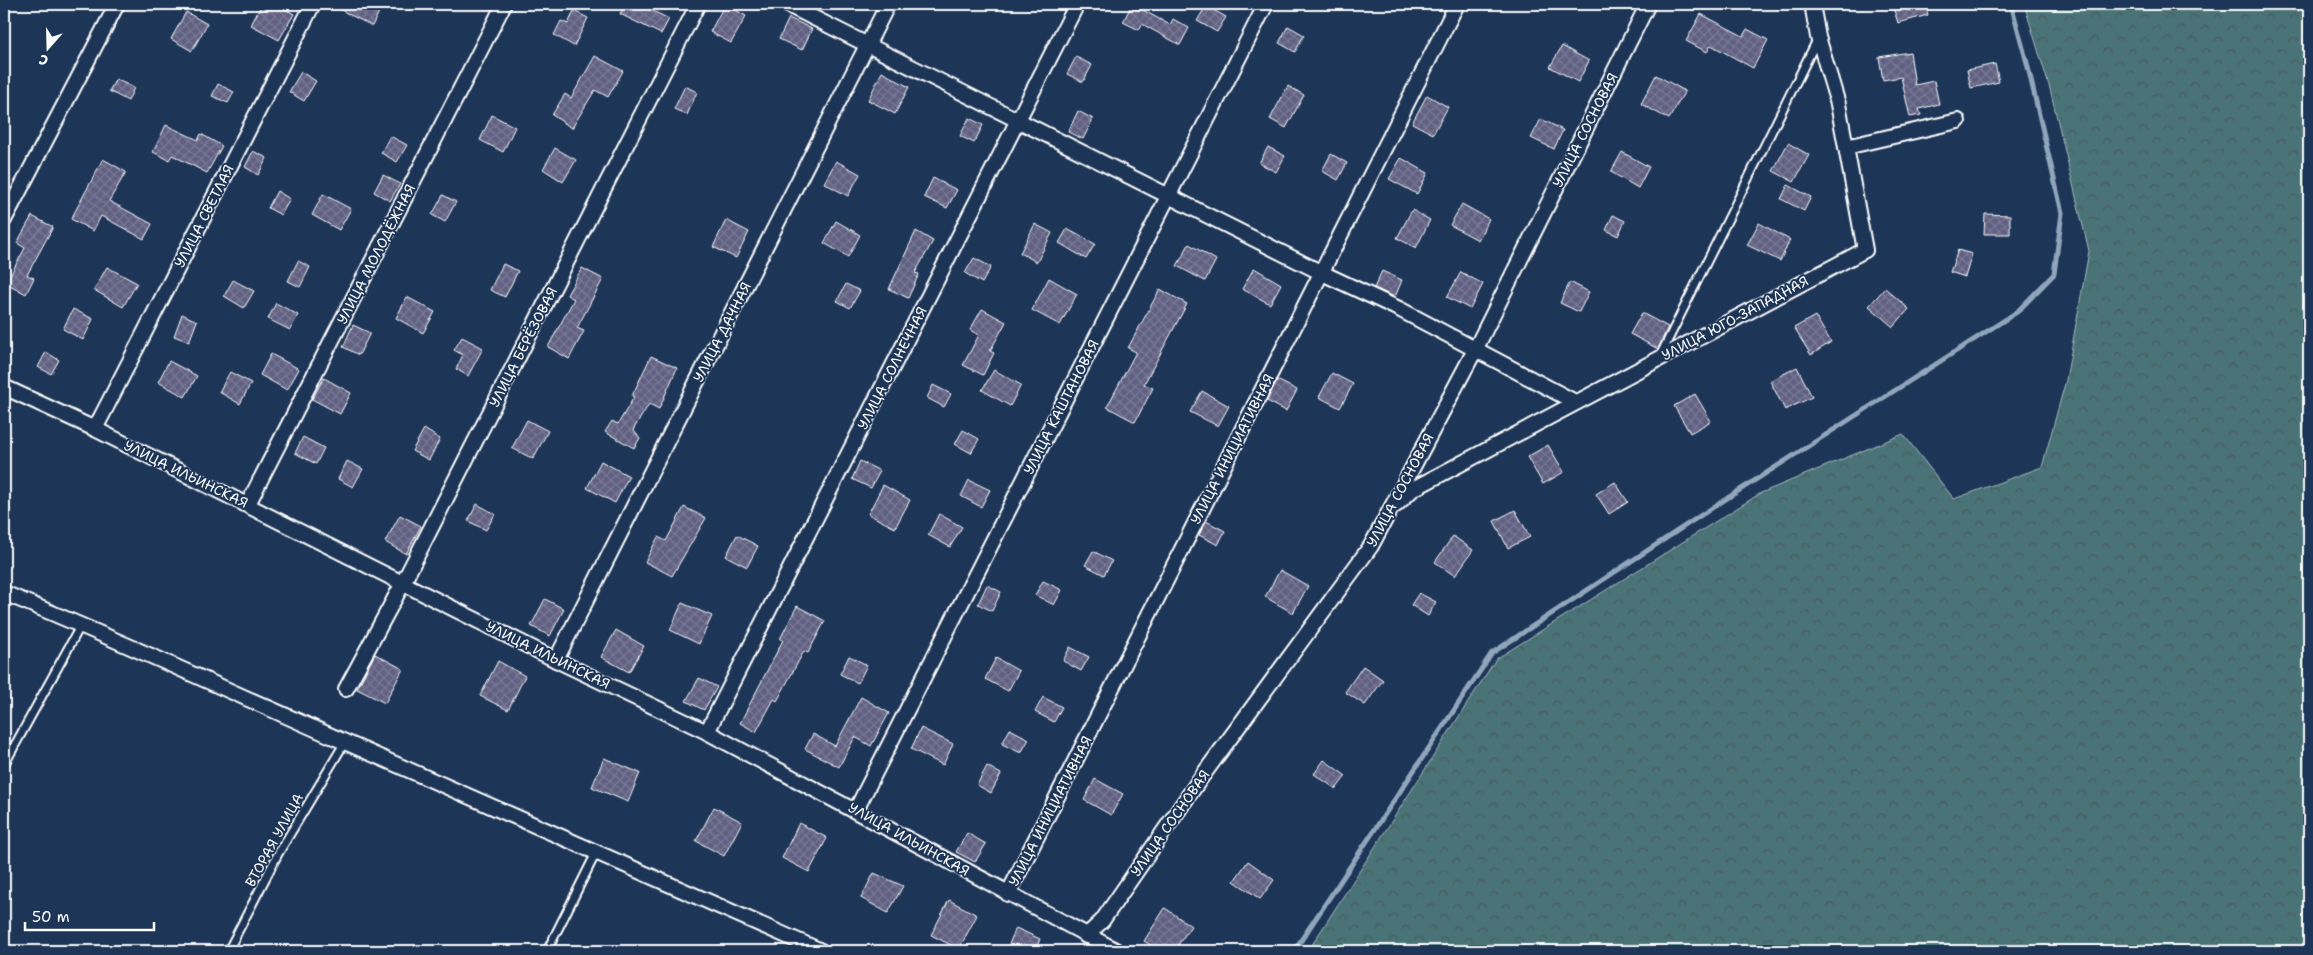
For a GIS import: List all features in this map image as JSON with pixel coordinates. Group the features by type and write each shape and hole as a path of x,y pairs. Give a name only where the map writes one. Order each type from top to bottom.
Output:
{"street":[{"path":"4,220 117,4"},
{"name":"УЛИЦА СВЕТЛАЯ","path":"95,429 313,4"},
{"name":"УЛИЦА МОЛОДЁЖНАЯ","path":"248,504 504,4"},
{"name":"УЛИЦА БЕРЁЗОВАЯ","path":"346,689 403,583 698,4"},
{"path":"786,4 1019,119 1320,272 1400,309 1575,402"},
{"name":"УЛИЦА ДАЧНАЯ","path":"556,660 888,4"},
{"name":"УЛИЦА СОЛНЕЧНАЯ","path":"707,732 1077,4"},
{"name":"УЛИЦА КАШТАНОВАЯ","path":"856,810 1266,4"},
{"name":"УЛИЦА ИНИЦИАТИВНАЯ","path":"1008,894 1320,272 1457,4"},
{"name":"УЛИЦА СОСНОВАЯ","path":"1086,936 1102,921 1200,779 1371,546 1476,348 1648,4"},
{"name":"УЛИЦА ЮГО-ЗАПАДНАЯ","path":"1388,512 1413,489 1865,250 1838,104 1818,37 1812,4"},
{"path":"1846,147 1958,122"},
{"name":"УЛИЦА ИЛЬИНСКАЯ","path":"4,387 248,504 556,660 707,732 1117,951"},
{"path":"4,593 81,624 345,742 597,850 821,951"}],"lane":[{"path":"1659,358 1818,37"},
{"path":"4,765 81,624"},
{"name":"ВТОРАЯ УЛИЦА","path":"228,951 278,854 345,742"},
{"path":"548,951 597,850"}],"green space":[{"path":"2024,4 2309,4 2309,951 1308,951 1496,659 1761,493 1903,434 1954,499 2042,467 2066,380 2089,251 2050,89"}],"building":[{"path":"262,4 276,4 294,14 279,40 251,25"},
{"path":"329,4 383,4 372,26"},
{"path":"625,4 639,4 669,19 661,34 620,14"},
{"path":"725,4 746,16 731,43 710,32"},
{"path":"1132,4 1170,25 1173,19 1189,28 1180,45 1142,24 1139,30 1123,22"},
{"path":"1892,4 1925,4 1928,15 1898,23"},
{"path":"1206,6 1226,17 1217,32 1197,21"},
{"path":"574,11 588,18 574,46 554,35 561,21 568,24"},
{"path":"186,12 207,24 192,51 171,39"},
{"path":"1701,14 1743,36 1747,29 1768,40 1753,68 1711,45 1707,52 1686,41"},
{"path":"789,18 812,29 802,50 779,39"},
{"path":"1288,26 1304,35 1295,52 1279,43"},
{"path":"1562,46 1589,61 1578,82 1550,67"},
{"path":"1910,52 1915,85 1934,81 1939,104 1919,109 1921,115 1910,117 1901,77 1883,80 1879,57"},
{"path":"595,56 623,71 608,97 595,90 572,128 552,115 565,94 571,98"},
{"path":"1076,57 1092,65 1083,82 1067,74"},
{"path":"1995,64 1999,82 1971,88 1967,70"},
{"path":"301,72 316,81 304,101 289,92"},
{"path":"882,72 909,87 895,114 868,100"},
{"path":"1656,75 1685,91 1669,119 1641,104"},
{"path":"116,79 134,88 128,101 109,91"},
{"path":"218,84 234,92 228,103 212,96"},
{"path":"685,86 697,92 687,115 674,109"},
{"path":"1288,86 1304,95 1286,128 1270,119"},
{"path":"1427,95 1448,107 1433,134 1412,123"},
{"path":"1078,111 1093,119 1083,139 1068,132"},
{"path":"492,115 515,127 503,152 480,140"},
{"path":"969,118 983,125 974,143 960,136"},
{"path":"1541,119 1563,130 1554,149 1531,138"},
{"path":"166,125 198,140 201,134 222,146 207,173 172,155 169,160 153,152"},
{"path":"390,136 407,145 397,162 381,153"},
{"path":"1788,143 1809,155 1794,182 1773,171"},
{"path":"1268,147 1285,156 1276,172 1259,163"},
{"path":"555,148 576,160 563,182 543,169"},
{"path":"253,151 267,158 258,175 245,167"},
{"path":"1622,152 1649,167 1638,188 1611,172"},
{"path":"1331,154 1347,163 1338,180 1322,171"},
{"path":"1401,158 1428,173 1417,194 1389,179"},
{"path":"103,159 126,172 109,201 152,224 144,239 101,216 93,231 71,219"},
{"path":"836,161 860,174 848,196 824,183"},
{"path":"383,175 400,184 390,201 374,192"},
{"path":"933,178 957,190 947,208 924,197"},
{"path":"1788,185 1811,197 1804,211 1781,199"},
{"path":"277,191 290,199 281,215 268,208"},
{"path":"323,194 351,209 339,230 312,215"},
{"path":"443,195 456,202 445,222 432,215"},
{"path":"1462,204 1489,219 1478,240 1450,225"},
{"path":"1412,210 1430,220 1416,248 1397,238"},
{"path":"1985,214 2010,215 2010,234 1984,234"},
{"path":"1613,215 1625,221 1618,236 1606,230"},
{"path":"32,216 53,227 27,275 34,278 26,294 6,283 25,248 17,243"},
{"path":"726,220 749,232 736,258 713,247"},
{"path":"836,221 860,235 848,257 824,243"},
{"path":"1759,223 1790,240 1780,261 1747,245"},
{"path":"1035,224 1052,233 1037,262 1020,253"},
{"path":"1067,229 1095,244 1086,259 1059,243"},
{"path":"916,231 933,241 915,273 919,274 908,298 889,289"},
{"path":"1189,244 1216,260 1205,281 1177,266"},
{"path":"1958,250 1972,254 1965,277 1950,272"},
{"path":"974,258 991,267 982,283 965,273"},
{"path":"298,261 310,267 300,287 288,281"},
{"path":"503,264 518,271 505,297 490,290"},
{"path":"107,267 137,283 123,307 94,290"},
{"path":"582,268 603,279 577,328 584,331 569,359 548,347 574,299 567,295"},
{"path":"1254,268 1281,284 1270,304 1242,289"},
{"path":"1382,271 1402,280 1395,297 1374,288"},
{"path":"1461,272 1483,284 1470,309 1447,297"},
{"path":"1049,278 1077,294 1060,325 1032,310"},
{"path":"233,280 254,291 244,308 224,296"},
{"path":"1570,282 1589,292 1579,312 1560,303"},
{"path":"846,284 860,291 850,308 837,301"},
{"path":"1885,288 1909,309 1893,327 1869,306"},
{"path":"1160,289 1187,304 1144,384 1153,388 1135,422 1107,407 1136,352 1128,348"},
{"path":"407,297 435,312 423,333 396,318"},
{"path":"276,303 298,315 290,330 268,319"},
{"path":"73,309 93,319 83,340 63,329"},
{"path":"982,309 1006,322 990,351 994,353 983,375 963,365 979,335 970,330"},
{"path":"1642,313 1668,327 1658,349 1630,334"},
{"path":"182,314 197,321 189,342 174,336"},
{"path":"1815,316 1831,342 1811,355 1794,328"},
{"path":"353,325 370,333 359,355 343,347"},
{"path":"462,337 483,348 468,376 456,369 463,355 454,350"},
{"path":"46,352 59,360 51,374 38,367"},
{"path":"271,354 299,369 287,390 260,375"},
{"path":"651,356 677,368 659,409 649,404 633,430 640,438 634,448 605,432 612,421 618,424 634,397 632,396"},
{"path":"169,361 197,376 185,397 158,382"},
{"path":"1797,367 1812,397 1785,410 1770,381"},
{"path":"994,370 1021,385 1010,406 982,390"},
{"path":"230,372 251,383 240,404 219,392"},
{"path":"1332,373 1353,384 1340,408 1319,397"},
{"path":"324,378 351,393 340,414 312,399"},
{"path":"1277,380 1297,390 1286,411 1267,401"},
{"path":"933,385 951,394 944,407 927,398"},
{"path":"1202,391 1229,406 1218,426 1190,412"},
{"path":"1695,394 1711,421 1690,433 1674,406"},
{"path":"527,420 548,431 533,459 512,448"},
{"path":"424,429 440,439 429,460 412,451"},
{"path":"963,430 979,439 971,453 955,444"},
{"path":"303,437 324,448 316,464 295,453"},
{"path":"1548,445 1564,472 1543,484 1527,457"},
{"path":"347,461 363,469 353,487 338,479"},
{"path":"601,461 629,476 615,503 587,488"},
{"path":"860,461 880,471 871,488 852,479"},
{"path":"969,480 990,490 981,507 961,496"},
{"path":"1615,482 1628,502 1609,514 1596,494"},
{"path":"883,485 910,500 895,528 868,514"},
{"path":"477,504 495,514 486,530 468,521"},
{"path":"684,507 706,518 672,576 645,562 658,537 666,541"},
{"path":"1515,510 1530,537 1508,548 1494,521"},
{"path":"939,514 962,527 950,547 928,535"},
{"path":"400,515 421,526 406,554 385,542"},
{"path":"1206,521 1225,531 1218,545 1199,535"},
{"path":"737,535 758,546 747,567 726,556"},
{"path":"1453,536 1473,550 1455,576 1435,562"},
{"path":"1093,551 1112,561 1104,575 1085,565"},
{"path":"1280,570 1308,586 1293,613 1265,597"},
{"path":"1043,581 1062,590 1054,605 1035,595"},
{"path":"987,585 1001,592 992,611 978,604"},
{"path":"1419,593 1436,602 1428,616 1411,605"},
{"path":"545,599 564,609 550,636 531,626"},
{"path":"682,603 712,616 699,644 670,630"},
{"path":"797,606 825,621 808,653 804,651 777,701 774,699 756,732 740,723 783,640 780,639"},
{"path":"616,630 644,646 629,672 601,657"},
{"path":"1070,647 1089,657 1081,671 1063,661"},
{"path":"375,654 403,669 385,703 357,689"},
{"path":"849,656 867,665 858,683 840,674"},
{"path":"996,658 1019,671 1008,691 985,679"},
{"path":"498,661 525,676 508,710 480,696"},
{"path":"1363,666 1383,680 1365,705 1345,692"},
{"path":"699,678 717,687 704,710 686,701"},
{"path":"861,697 889,713 871,746 855,737 839,767 805,749 813,734 835,746"},
{"path":"1043,697 1062,707 1054,722 1035,712"},
{"path":"921,728 953,744 943,765 911,749"},
{"path":"1010,729 1029,739 1021,753 1002,744"},
{"path":"604,758 640,773 628,802 592,787"},
{"path":"1324,760 1346,776 1336,789 1314,774"},
{"path":"987,766 1001,774 991,793 977,785"},
{"path":"1095,779 1123,794 1111,815 1084,800"},
{"path":"714,807 742,822 724,856 696,841"},
{"path":"799,823 827,838 809,872 782,858"},
{"path":"967,833 986,844 975,862 956,852"},
{"path":"1248,861 1274,880 1260,899 1234,881"},
{"path":"874,873 903,886 888,913 861,898"},
{"path":"949,900 977,915 959,949 931,935"},
{"path":"1165,908 1191,926 1174,951 1160,951 1144,941"},
{"path":"1016,928 1040,939 1035,951 1006,951"}],"waterway":[{"path":"1294,951 1492,653 1715,506 2017,312 2054,274 2062,213 2027,63 2011,4"}]}
